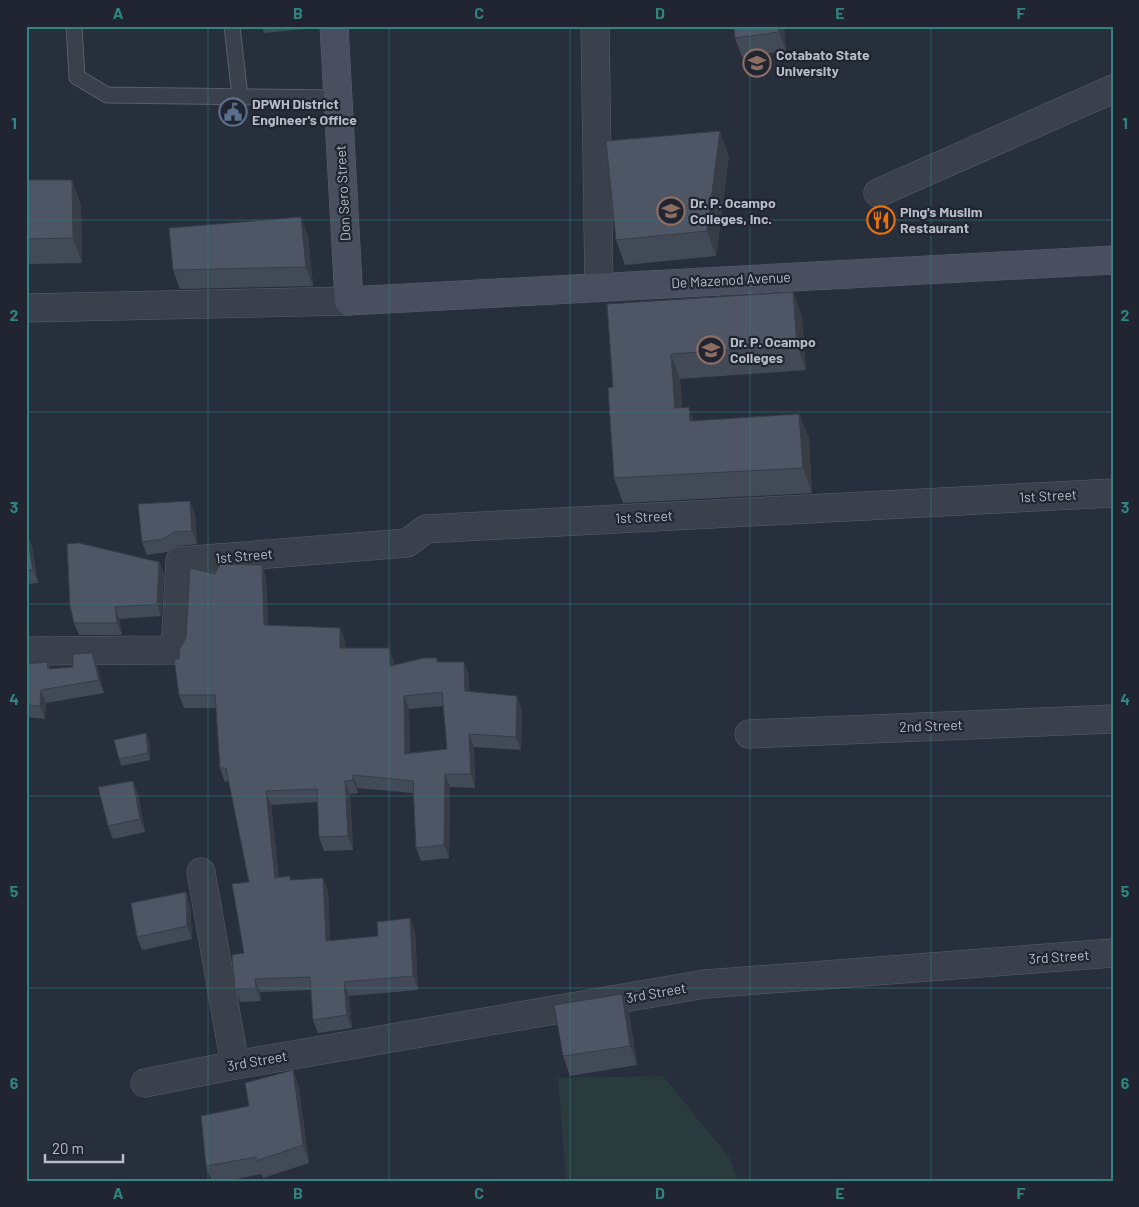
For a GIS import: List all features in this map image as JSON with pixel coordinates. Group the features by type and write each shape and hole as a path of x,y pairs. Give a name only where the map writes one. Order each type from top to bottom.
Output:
{"main road":[{"name":"Don Sero Street","path":"334,26 348,301"},
{"name":"De Mazenod Avenue","path":"348,301 1113,260"}],"street":[{"path":"595,26 599,287"},
{"path":"878,193 1113,89"},
{"path":"26,308 348,301"},
{"name":"1st Street","path":"26,652 176,650 180,561 407,543 426,529 1113,493"},
{"name":"2nd Street","path":"748,734 1113,719"},
{"path":"201,872 235,1065"},
{"name":"3rd Street","path":"146,1083 235,1065 704,984 1113,953"}],"lane":[{"path":"74,26 77,76 107,95 338,98"},
{"path":"232,26 240,97"}],"shaded area":[{"path":"663,1076 729,1157 738,1181 566,1181 558,1078"}],"building":[{"path":"734,26 778,26 779,32 735,38"},
{"name":"Dr. P. Ocampo Colleges, Inc.","path":"720,131 707,231 616,240 606,141"},
{"path":"26,180 72,180 73,238 26,239"},
{"path":"301,217 306,267 173,270 169,228"},
{"path":"793,292 797,345 671,354 675,408 689,407 690,421 799,414 803,468 614,478 608,388 613,387 607,304"},
{"path":"190,501 192,531 174,532 163,539 142,542 138,504"},
{"path":"27,533 33,570 26,570"},
{"path":"79,543 159,562 157,604 115,607 117,623 74,623 70,606 67,544"},
{"path":"220,564 262,565 264,625 340,628 340,648 389,648 390,666 424,658 437,658 437,662 464,662 465,691 517,696 516,737 469,734 471,774 445,774 444,845 416,848 413,781 353,775 353,780 345,781 348,836 319,837 317,789 266,791 275,878 290,876 290,880 323,878 326,941 378,936 377,922 410,918 413,976 344,982 347,1015 313,1020 310,977 255,979 256,988 235,989 232,955 244,953 232,884 249,882 226,768 220,768 215,695 179,695 174,659 179,659 179,650 186,638 190,568 215,574","holes":["442,692 447,749 405,754 404,696"]},
{"path":"92,653 99,680 41,690 40,706 26,705 26,664 47,662 48,669 73,667 73,654"},
{"path":"146,733 148,753 119,759 114,740"},
{"path":"133,781 140,819 108,826 98,787"},
{"path":"186,892 187,926 137,937 131,903"},
{"path":"622,994 630,1046 563,1056 554,1005"},
{"path":"293,1070 303,1145 256,1161 256,1157 206,1166 201,1116 249,1106 245,1083"}],"place":[{"name":"Cotabato State University","path":"757,63"},
{"name":"DPWH District Engineer's Office","path":"233,112"},
{"name":"Dr. P. Ocampo Colleges, Inc.","path":"671,211"},
{"name":"Ping's Muslim Restaurant","path":"881,220"},
{"name":"Dr. P. Ocampo Colleges","path":"711,350"}]}
